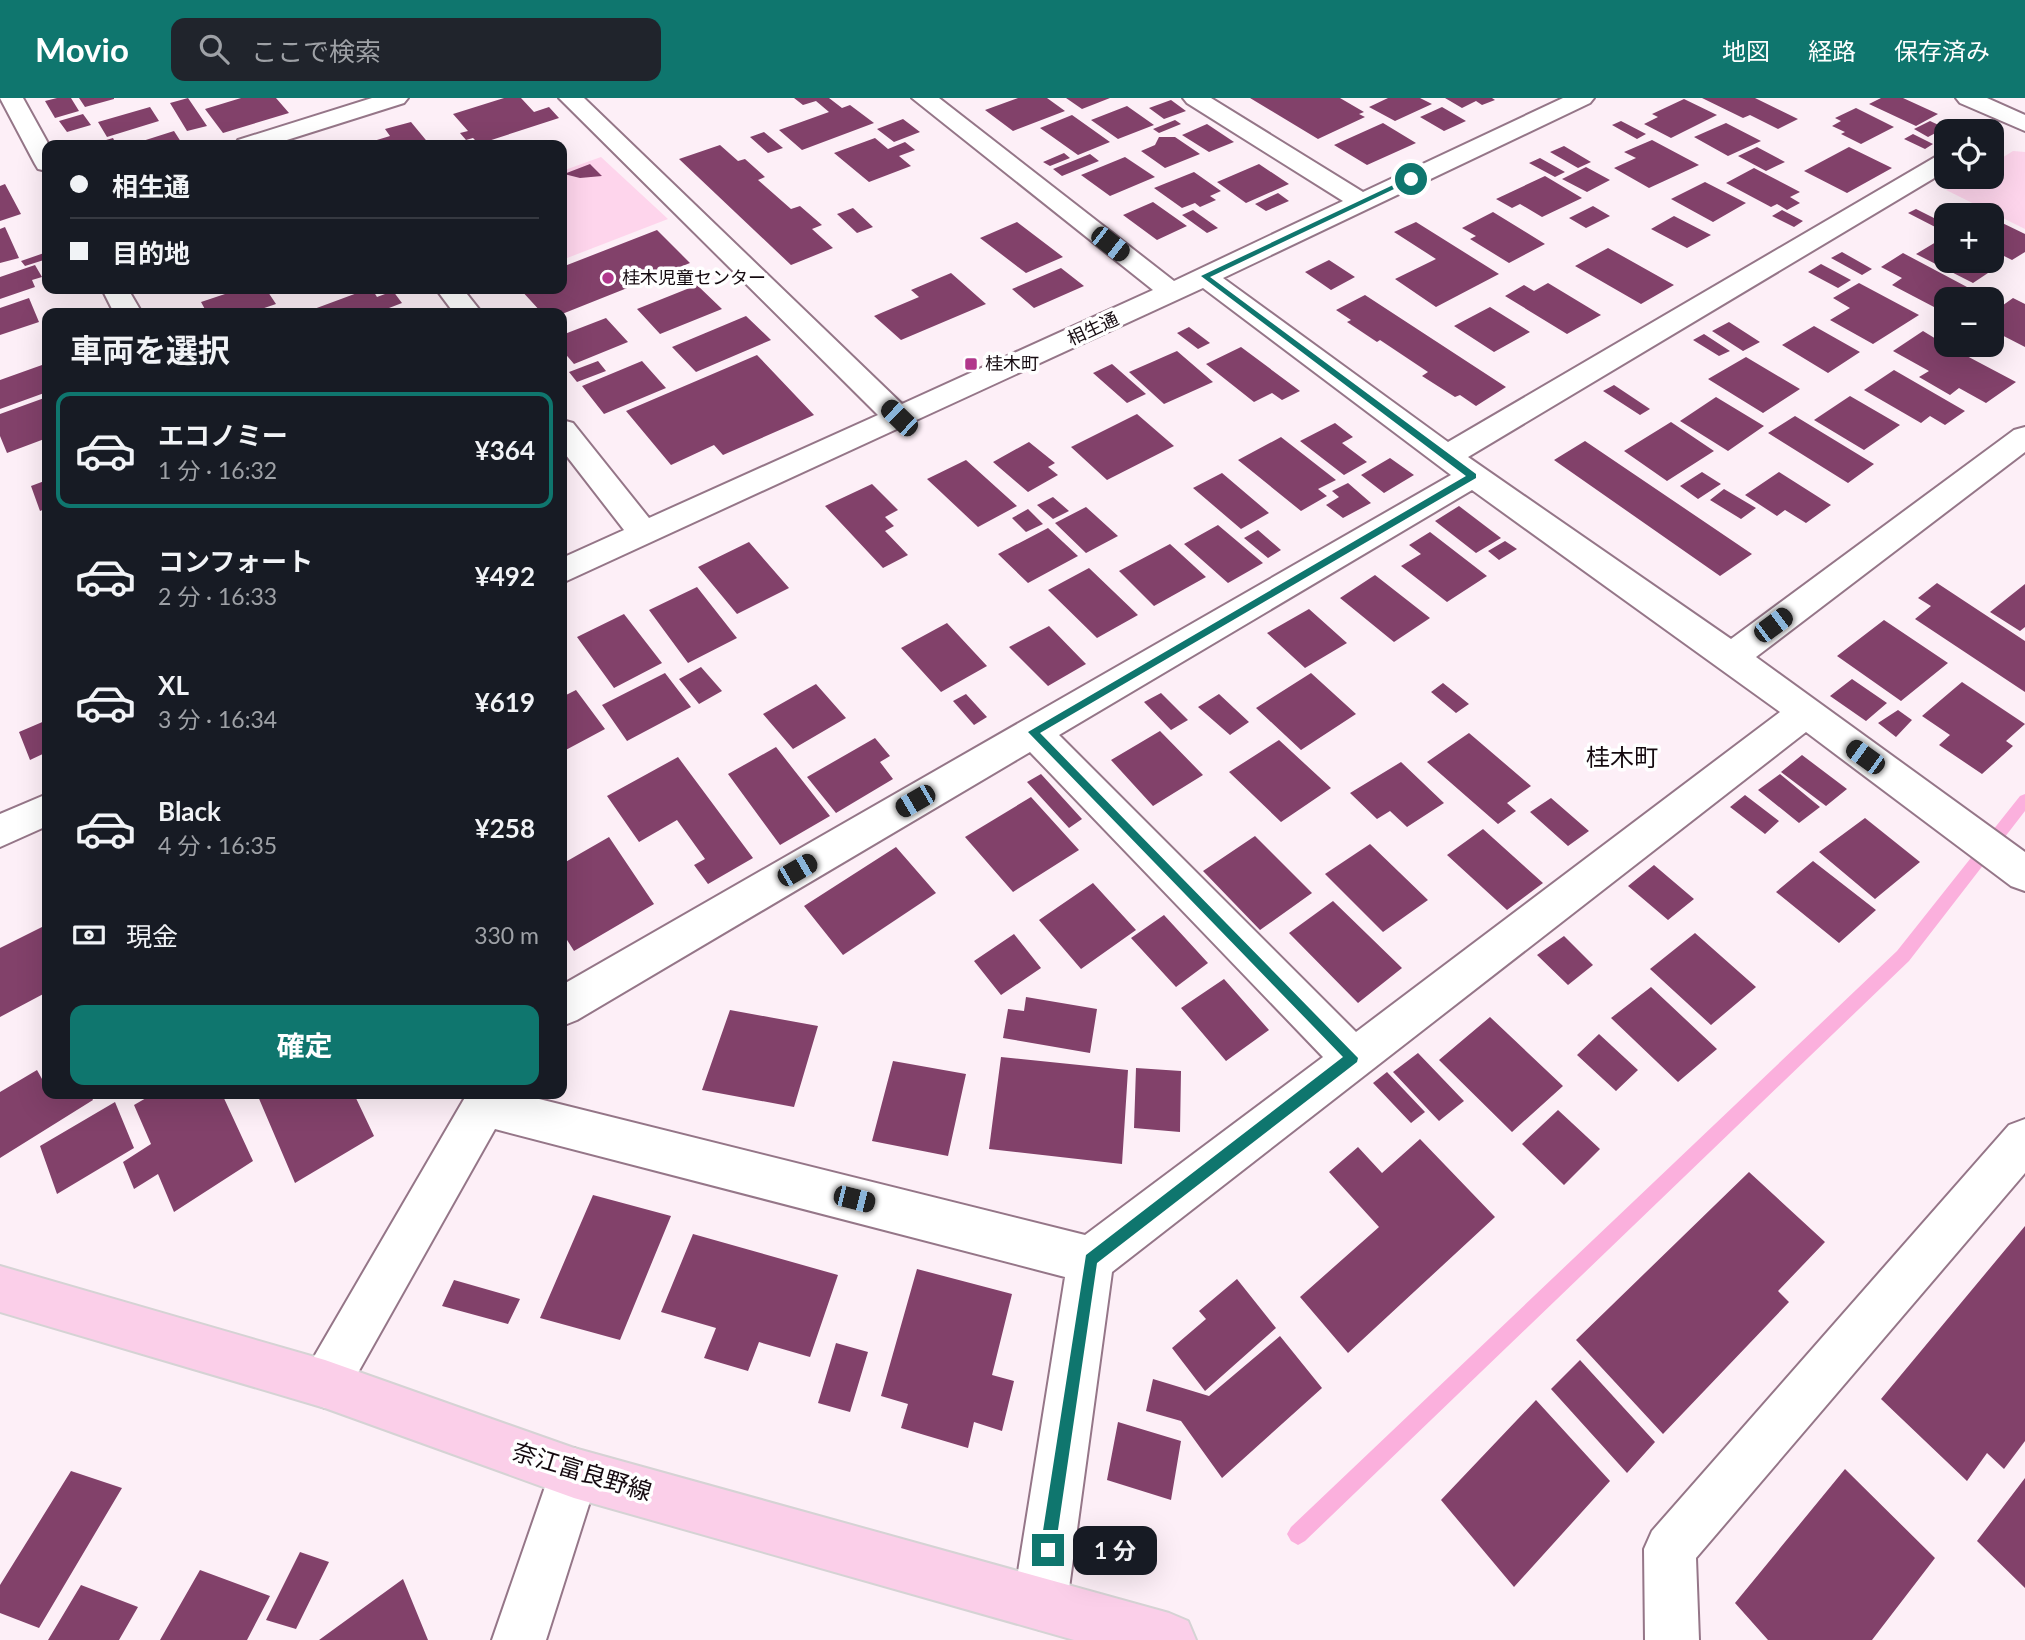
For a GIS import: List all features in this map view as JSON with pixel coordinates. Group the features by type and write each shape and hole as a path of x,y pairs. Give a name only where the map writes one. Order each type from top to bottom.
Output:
{"main road":[{"name":"奈江富良野線","path":"0,1289 325,1384 574,1472 1169,1640"}],"street":[{"path":"11,98 42,155"},
{"path":"263,140 396,98"},
{"path":"571,98 899,418"},
{"path":"924,98 1172,292"},
{"path":"1195,98 1362,202"},
{"name":"相生通","path":"567,569 1172,292 1582,98"},
{"path":"1968,98 2021,122"},
{"path":"2004,129 2021,122"},
{"path":"316,123 330,140"},
{"path":"567,1004 1033,732 1934,169"},
{"path":"1205,276 1460,466 1731,657 2020,870"},
{"path":"453,294 464,308"},
{"path":"567,436 644,533"},
{"path":"1731,657 2025,437"},
{"path":"1040,1603 1091,1260 1805,713"},
{"path":"1033,732 1352,1058"},
{"path":"0,831 42,811"},
{"path":"325,1384 488,1100 1091,1260"},
{"path":"1672,1640 1670,1549 2025,1140"},
{"path":"519,1640 574,1472"}],"shaded area":[{"path":"2013,151 2025,152 2025,229 2004,219 2004,203 1972,203 1946,190 2004,189 2004,157"},
{"path":"601,157 668,219 567,258 567,169"}],"building":[{"path":"71,98 79,111 55,118 45,101"},
{"path":"79,98 114,98 114,99 85,107"},
{"path":"188,98 207,126 187,131 170,103"},
{"path":"241,98 276,98 289,113 223,133 205,109"},
{"path":"504,98 521,98 534,112 549,107 559,118 491,140 466,140 460,133 468,131 453,114"},
{"path":"794,98 829,98 842,108 850,105 874,123 802,150 779,130 829,112 816,101 803,105"},
{"path":"1018,98 1047,98 1065,111 1013,131 985,110"},
{"path":"1066,98 1110,98 1082,109"},
{"path":"1250,98 1340,98 1364,112 1359,114 1365,117 1318,139"},
{"path":"1388,98 1420,98 1432,104 1395,121 1369,107"},
{"path":"1445,98 1495,100 1482,105 1476,101 1462,108"},
{"path":"1702,98 1755,98 1798,119 1778,129 1750,115 1743,118"},
{"path":"1881,98 1903,98 1938,114 1916,126 1869,104"},
{"path":"1684,99 1717,115 1671,138 1644,124 1658,117 1652,114"},
{"path":"1171,100 1186,111 1164,119 1149,108"},
{"path":"1127,106 1154,125 1118,139 1091,120"},
{"path":"150,107 159,121 107,137 98,122"},
{"path":"1442,107 1466,121 1444,131 1420,117"},
{"path":"1856,108 1894,127 1861,144 1841,134 1845,132 1832,126 1841,121 1835,118"},
{"path":"83,114 91,125 67,132 59,121"},
{"path":"1072,115 1110,142 1078,155 1040,128"},
{"path":"903,119 920,132 894,142 877,129"},
{"path":"1175,120 1181,124 1159,133 1153,129"},
{"path":"1621,121 1646,134 1637,139 1612,125"},
{"path":"1930,121 1934,123 1934,134 1928,137 1914,129"},
{"path":"411,122 426,140 377,140 390,136 385,129"},
{"path":"1383,123 1416,143 1367,165 1334,145"},
{"path":"1726,123 1761,141 1728,156 1694,137"},
{"path":"1207,124 1234,142 1209,152 1182,135"},
{"path":"174,131 180,140 146,140"},
{"path":"764,132 783,148 768,153 750,137"},
{"path":"1913,134 1933,144 1925,149 1904,139"},
{"path":"1159,137 1175,137 1200,154 1165,168 1141,151 1155,145"},
{"path":"875,138 888,149 905,142 915,150 899,156 911,166 869,182 834,153"},
{"path":"1652,140 1699,165 1649,188 1614,168 1636,158 1624,152"},
{"path":"720,145 738,161 745,159 765,177 758,180 791,209 800,206 822,225 812,229 833,248 791,265 679,159"},
{"path":"1564,146 1591,162 1578,168 1550,152"},
{"path":"1757,147 1785,162 1766,171 1738,156"},
{"path":"1849,147 1892,168 1847,193 1804,171"},
{"path":"1064,153 1070,158 1050,166 1043,162"},
{"path":"1090,154 1099,161 1062,176 1053,169"},
{"path":"1125,157 1155,177 1110,196 1081,175"},
{"path":"1540,158 1565,172 1555,177 1529,163"},
{"path":"590,164 602,176 580,178 567,173"},
{"path":"1259,164 1289,184 1246,203 1217,182"},
{"path":"1586,167 1610,180 1587,192 1562,179"},
{"path":"1754,168 1800,192 1790,197 1800,203 1787,210 1777,204 1771,207 1726,183"},
{"path":"1194,172 1221,191 1210,196 1216,200 1200,207 1195,203 1182,208 1154,188"},
{"path":"1545,176 1582,198 1542,217 1520,204 1512,208 1496,199"},
{"path":"1705,182 1746,203 1713,222 1671,199"},
{"path":"5,184 21,214 0,221 0,186"},
{"path":"1278,193 1289,201 1266,211 1255,204"},
{"path":"1153,202 1187,226 1157,240 1123,215"},
{"path":"1593,206 1610,216 1586,228 1569,218"},
{"path":"853,208 873,227 857,233 837,214"},
{"path":"1916,209 1934,218 1934,226 1908,213"},
{"path":"1193,210 1218,228 1207,233 1182,215"},
{"path":"1782,210 1803,221 1794,227 1772,216"},
{"path":"1493,212 1545,244 1509,263 1470,239 1476,236 1462,228"},
{"path":"1674,216 1711,235 1687,248 1651,229"},
{"path":"1017,222 1063,257 1026,273 980,238"},
{"path":"1416,222 1499,274 1436,307 1395,279 1436,259 1394,232"},
{"path":"2004,224 2025,234 2025,252 2012,260 2004,256"},
{"path":"5,227 19,258 0,263 0,229"},
{"name":"桂木児童センター","path":"657,230 690,263 567,312 567,308 537,308 525,294 567,294 567,265"},
{"path":"1934,243 1934,263 1916,254"},
{"path":"1608,248 1674,285 1641,304 1575,266"},
{"path":"1842,252 1872,269 1862,275 1831,258"},
{"path":"1903,253 1934,269 1934,273 1941,273 1967,287 1934,287 1934,307 1892,285 1902,278 1881,267"},
{"path":"42,254 42,261 25,266 21,261"},
{"path":"1329,260 1355,277 1331,290 1305,272"},
{"path":"1821,264 1851,280 1838,288 1808,272"},
{"path":"35,265 42,277 32,280 35,287 0,299 0,277"},
{"path":"1061,268 1084,286 1034,308 1012,289"},
{"path":"951,273 986,304 901,340 874,316 919,297 911,290"},
{"path":"1953,273 1988,273 1973,283"},
{"path":"1548,283 1601,315 1567,334 1505,296 1524,285 1534,291"},
{"path":"1859,283 1919,315 1873,344 1830,320 1850,308 1833,298"},
{"path":"697,285 722,309 660,334 637,309"},
{"path":"225,294 269,294 276,304 264,308 204,308 201,302"},
{"path":"354,294 375,294 377,297 395,294 402,303 389,308 317,308"},
{"path":"1365,295 1506,387 1476,406 1460,395 1455,397 1422,376 1428,372 1347,322 1351,320 1336,310"},
{"path":"29,298 39,322 0,335 0,308"},
{"path":"2013,298 2025,304 2025,347 2004,336 2004,304"},
{"path":"1490,307 1530,332 1494,352 1454,326"},
{"path":"746,316 771,340 696,372 672,347"},
{"path":"606,318 628,342 574,364 567,356 567,333"},
{"path":"1729,322 1760,342 1743,351 1712,331"},
{"path":"1814,326 1860,352 1828,373 1782,345"},
{"path":"1189,327 1210,343 1198,349 1177,333"},
{"path":"1923,331 1934,338 1934,357 1969,357 2016,382 1986,403 1959,388 1950,395 1919,377 1929,371 1893,351"},
{"path":"1704,334 1730,351 1719,356 1693,340"},
{"path":"1241,347 1300,391 1282,400 1272,393 1254,402 1206,364"},
{"path":"1177,351 1213,382 1164,404 1129,372"},
{"path":"757,355 814,415 723,455 714,445 671,465 626,411"},
{"path":"1746,357 1800,389 1763,413 1708,379"},
{"path":"598,361 606,371 577,382 569,372"},
{"path":"642,361 666,388 604,414 582,386"},
{"path":"1112,364 1146,394 1127,403 1093,373"},
{"path":"42,365 42,394 0,409 0,380"},
{"path":"1894,370 1965,411 1945,425 1930,416 1921,423 1864,390"},
{"path":"1614,385 1650,409 1640,415 1603,391"},
{"path":"1850,396 1900,425 1864,450 1814,420"},
{"path":"1716,397 1764,426 1728,451 1680,421"},
{"path":"42,399 42,440 7,453 0,436 0,414"},
{"path":"1137,414 1174,446 1107,480 1071,447"},
{"path":"1795,416 1874,464 1848,483 1768,433"},
{"path":"1671,422 1714,451 1667,481 1624,451"},
{"path":"1335,423 1353,437 1342,443 1367,462 1344,475 1300,441"},
{"path":"1281,437 1336,480 1318,489 1327,496 1301,511 1238,460"},
{"path":"1585,441 1752,554 1720,576 1554,460"},
{"path":"1029,442 1055,463 1048,467 1058,475 1028,492 993,462"},
{"path":"1390,458 1414,475 1384,493 1361,475"},
{"path":"966,460 1017,506 978,527 927,479"},
{"path":"1702,472 1721,484 1698,499 1680,486"},
{"path":"1779,472 1831,505 1806,523 1785,510 1777,516 1745,495"},
{"path":"1222,473 1269,513 1241,529 1193,488"},
{"path":"42,482 40,511 31,486"},
{"path":"1348,483 1371,503 1343,518 1326,505 1339,497 1332,491"},
{"path":"872,484 898,510 885,517 894,526 885,531 908,555 883,568 825,506"},
{"path":"1724,489 1756,508 1741,519 1710,500"},
{"path":"1053,497 1069,511 1053,519 1037,505"},
{"path":"1459,506 1501,538 1476,553 1435,521"},
{"path":"1086,507 1118,536 1086,553 1055,523"},
{"path":"1028,509 1043,524 1026,532 1012,518"},
{"path":"1218,525 1263,563 1228,583 1184,544"},
{"path":"1048,528 1078,556 1028,583 998,554"},
{"path":"1258,530 1281,550 1268,558 1244,538"},
{"path":"1430,532 1487,576 1447,602 1401,566 1421,554 1409,545"},
{"path":"1505,541 1517,549 1499,560 1488,551"},
{"path":"749,542 789,588 737,614 698,567"},
{"path":"1170,544 1206,577 1154,606 1119,571"},
{"path":"1089,568 1138,615 1097,638 1048,590"},
{"path":"1375,575 1430,618 1394,642 1340,598"},
{"path":"1937,583 2025,641 2025,692 1915,619 1931,606 1918,598"},
{"path":"2025,584 2025,627 2020,631 1990,612"},
{"path":"697,587 737,638 688,663 649,610"},
{"path":"1309,609 1347,643 1305,668 1267,633"},
{"path":"624,614 662,663 614,688 577,637"},
{"path":"1884,620 1948,663 1901,701 1837,656"},
{"path":"947,623 987,666 941,692 901,648"},
{"path":"1049,626 1086,664 1048,686 1009,647"},
{"path":"701,667 722,691 699,704 679,679"},
{"path":"665,673 691,707 627,741 602,705"},
{"path":"1311,673 1356,714 1301,750 1256,708"},
{"path":"1852,679 1887,703 1866,721 1830,696"},
{"path":"1962,682 2025,724 2006,741 2013,746 1982,774 1939,745 1950,735 1922,716"},
{"path":"1443,683 1469,704 1456,713 1431,692"},
{"path":"816,684 846,718 793,749 763,714"},
{"path":"576,690 605,729 567,749 567,694"},
{"path":"1161,693 1188,720 1171,730 1144,702"},
{"path":"966,694 987,717 974,725 953,701"},
{"path":"1219,694 1249,722 1230,735 1198,707"},
{"path":"1898,710 1912,720 1896,737 1878,723"},
{"path":"42,722 42,754 30,760 19,732"},
{"path":"1160,731 1203,775 1153,806 1111,760"},
{"path":"1469,733 1531,786 1507,803 1516,811 1498,824 1427,762"},
{"path":"875,738 890,756 880,762 893,779 836,813 807,777"},
{"path":"1279,740 1331,788 1281,822 1229,772"},
{"path":"776,747 830,816 780,845 728,774"},
{"path":"1802,755 1847,789 1826,806 1781,772"},
{"path":"678,757 753,858 708,884 694,865 705,859 677,820 639,842 607,796"},
{"path":"1401,762 1444,803 1407,827 1390,811 1377,819 1350,793"},
{"path":"1041,774 1082,819 1069,828 1027,782"},
{"path":"1780,774 1820,807 1799,823 1758,790"},
{"path":"1745,795 1779,821 1765,834 1730,807"},
{"path":"1031,797 1079,850 1013,892 965,837"},
{"path":"1551,798 1589,831 1568,846 1530,812"},
{"path":"1865,818 1920,862 1875,899 1819,852"},
{"path":"1483,829 1543,883 1507,910 1447,855"},
{"path":"1255,836 1312,893 1260,930 1203,871"},
{"path":"609,837 654,904 574,951 567,940 567,861"},
{"path":"1370,844 1428,900 1383,932 1325,874"},
{"path":"896,847 936,893 843,955 804,906"},
{"path":"1813,861 1876,910 1839,943 1776,892"},
{"path":"1654,865 1694,899 1668,920 1628,886"},
{"path":"1093,883 1136,930 1081,969 1039,920"},
{"path":"1333,901 1402,968 1358,1003 1289,933"},
{"path":"1164,915 1208,963 1176,987 1131,938"},
{"path":"42,927 42,995 0,1017 0,948"},
{"path":"1695,933 1756,987 1711,1025 1650,969"},
{"path":"1014,934 1041,968 1001,995 974,961"},
{"path":"1564,936 1593,965 1568,985 1537,955"},
{"path":"1224,979 1269,1030 1226,1061 1181,1008"},
{"path":"1651,987 1717,1049 1678,1082 1611,1018"},
{"path":"1026,997 1097,1009 1090,1053 1003,1038 1008,1009 1024,1011"},
{"path":"730,1010 818,1026 794,1107 702,1090"},
{"path":"1490,1017 1563,1086 1512,1132 1439,1060"},
{"path":"1599,1034 1638,1070 1616,1091 1577,1055"},
{"path":"1418,1053 1464,1101 1439,1121 1393,1072"},
{"path":"1001,1057 1128,1070 1122,1164 989,1149"},
{"path":"893,1061 966,1074 948,1156 872,1141"},
{"path":"1136,1068 1181,1071 1180,1132 1134,1128"},
{"path":"37,1070 42,1079 42,1099 93,1100 0,1158 0,1092"},
{"path":"1387,1072 1425,1112 1411,1123 1373,1083"},
{"path":"144,1099 224,1099 253,1161 174,1212 158,1174 134,1189 123,1162 151,1144 134,1105"},
{"path":"259,1099 356,1099 374,1136 295,1183"},
{"path":"115,1102 134,1148 57,1194 40,1146"},
{"path":"1558,1110 1600,1149 1564,1185 1522,1144"},
{"path":"1420,1139 1495,1217 1348,1353 1300,1297 1379,1227 1329,1172 1358,1147 1382,1173"},
{"path":"1749,1172 1825,1242 1778,1291 1789,1302 1663,1434 1576,1340"},
{"path":"593,1195 671,1216 620,1340 540,1318"},
{"path":"2025,1226 2025,1441 2004,1469 1987,1453 1967,1481 1881,1399"},
{"path":"693,1234 838,1275 810,1357 759,1342 748,1371 704,1358 716,1328 661,1312"},
{"path":"917,1269 1012,1294 992,1375 1014,1381 1002,1431 974,1422 968,1448 901,1428 908,1404 881,1396"},
{"path":"1237,1279 1276,1328 1205,1391 1172,1348 1206,1319 1199,1311"},
{"path":"454,1280 520,1299 508,1324 442,1306"},
{"path":"1280,1336 1322,1388 1222,1478 1181,1421 1146,1411 1153,1379 1209,1396"},
{"path":"836,1343 868,1352 850,1412 818,1403"},
{"path":"1580,1360 1655,1442 1627,1473 1551,1389"},
{"path":"1536,1400 1610,1481 1514,1587 1441,1500"},
{"path":"1118,1422 1181,1441 1171,1500 1107,1480"},
{"path":"1845,1469 1935,1558 1872,1640 1768,1640 1735,1603"},
{"path":"71,1471 122,1488 39,1628 0,1613 0,1585"},
{"path":"2025,1478 2025,1588 1977,1541"},
{"path":"300,1552 329,1562 296,1629 266,1620"},
{"path":"200,1570 270,1596 247,1640 160,1640"},
{"path":"403,1579 428,1640 319,1640"},
{"path":"81,1585 138,1607 119,1640 48,1640"}],"waterway":[{"path":"1298,1534 1903,956 2025,800"}],"place":[{"name":"桂木児童センター","path":"608,278"},
{"name":"桂木町","path":"971,364"}],"district":[{"name":"桂木町","path":"1622,758"}],"route":[{"path":"1048,1550 1091,1260 1352,1058 1033,732 1473,476 1205,276 1411,179"}]}
